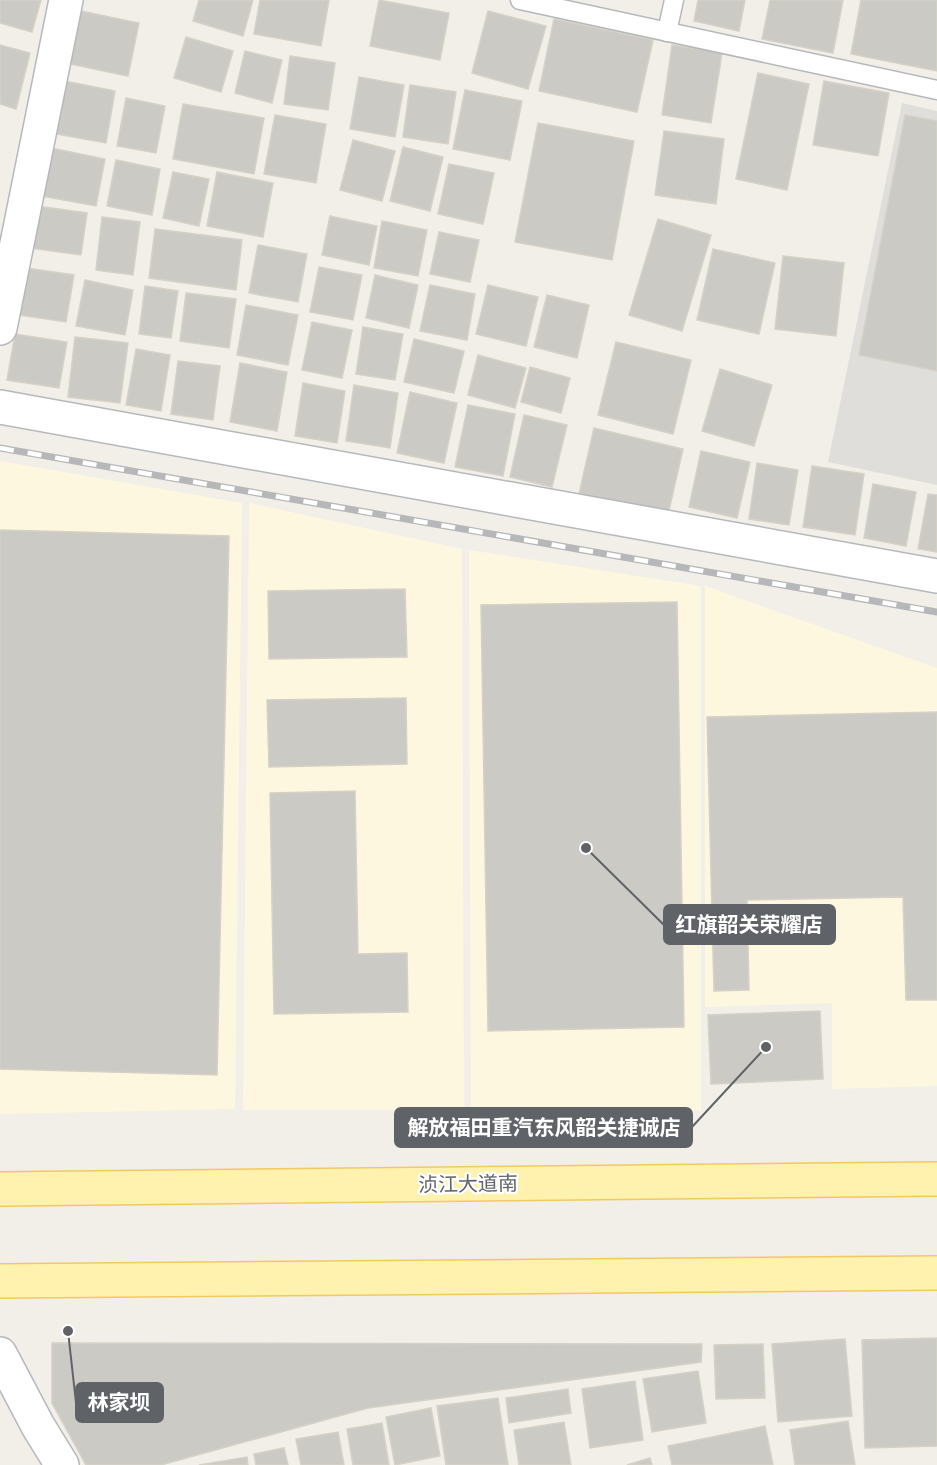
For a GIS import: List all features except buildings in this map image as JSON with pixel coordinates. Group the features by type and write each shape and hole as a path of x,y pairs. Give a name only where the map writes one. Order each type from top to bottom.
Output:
{"main road":[{"name":"浈江大道南","path":"0,1189 937,1179"},
{"path":"0,1281 937,1273"}],"street":[{"path":"0,328 66,0"},
{"path":"0,407 937,576"},
{"path":"0,1354 38,1426 62,1465"}],"lane":[{"path":"520,0 937,90"},
{"path":"667,32 674,0"}],"shaded area":[{"path":"902,103 937,111 937,485 828,462"},
{"path":"0,461 242,503 235,1109 0,1114"},
{"path":"249,503 462,549 464,1110 243,1110"},
{"path":"469,550 701,586 701,1111 471,1111"},
{"path":"705,586 937,668 937,1086 832,1089 832,1003 705,1007"}],"railway":[{"path":"0,448 937,612"}],"place":[{"name":"红旗韶关荣耀店","path":"586,848"},
{"name":"解放福田重汽东风韶关捷诚店","path":"766,1047"},
{"name":"林家坝","path":"68,1331"}]}
